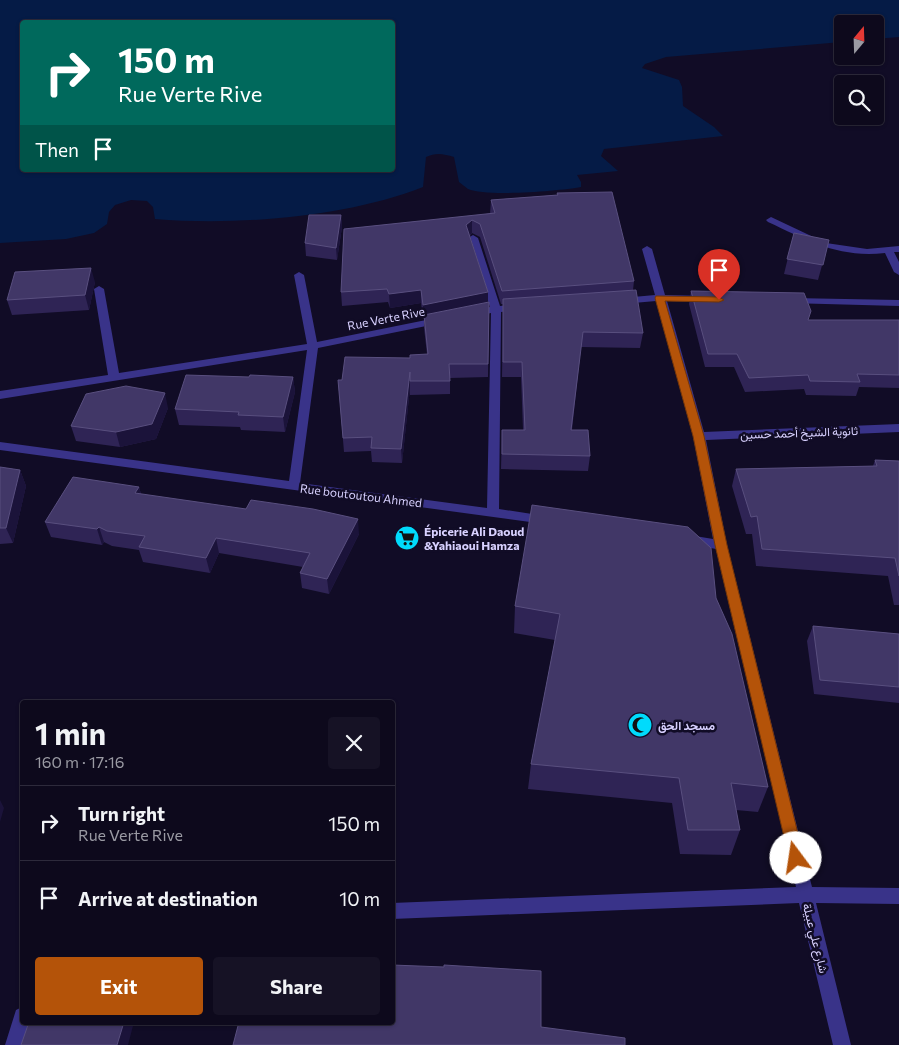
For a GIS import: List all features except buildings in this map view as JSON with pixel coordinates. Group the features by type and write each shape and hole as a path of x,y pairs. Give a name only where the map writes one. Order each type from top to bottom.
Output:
{"street":[{"path":"771,220 824,245 867,252 899,249"},
{"path":"473,238 496,309 493,512"},
{"name":"شارع علي عبيلة","path":"647,249 659,298 699,436 721,545 842,1045"},
{"path":"888,250 899,272"},
{"path":"294,486 313,346 299,275"},
{"path":"99,289 114,377"},
{"path":"611,302 659,298 719,300"},
{"path":"779,301 899,303"},
{"name":"Rue Verte Rive","path":"0,395 313,346 496,309 534,306"},
{"name":"ثانوية الشيخ أحمد حسين","path":"699,436 899,428"},
{"name":"Rue boutoutou Ahmed","path":"0,446 559,522"},
{"path":"674,538 721,545"},
{"path":"395,911 805,895 899,896"},
{"path":"14,1045 20,1023"}],"water":[{"path":"0,0 899,0 899,37 884,38 884,15 834,15 834,43 666,57 645,64 642,68 679,80 682,87 683,106 714,127 723,136 604,149 601,156 618,171 577,175 581,182 581,187 490,193 468,189 459,182 454,157 437,154 426,157 423,187 361,206 291,217 256,220 187,221 155,219 153,207 147,201 131,200 115,205 109,212 107,224 94,233 66,239 0,243"}],"place":[{"name":"Épicerie Ali Daoud &Yahiaoui Hamza","path":"407,538"},
{"name":"مسجد الحق","path":"640,725"}],"route":[{"path":"719,300 659,298 699,436 721,545 796,858"}]}
